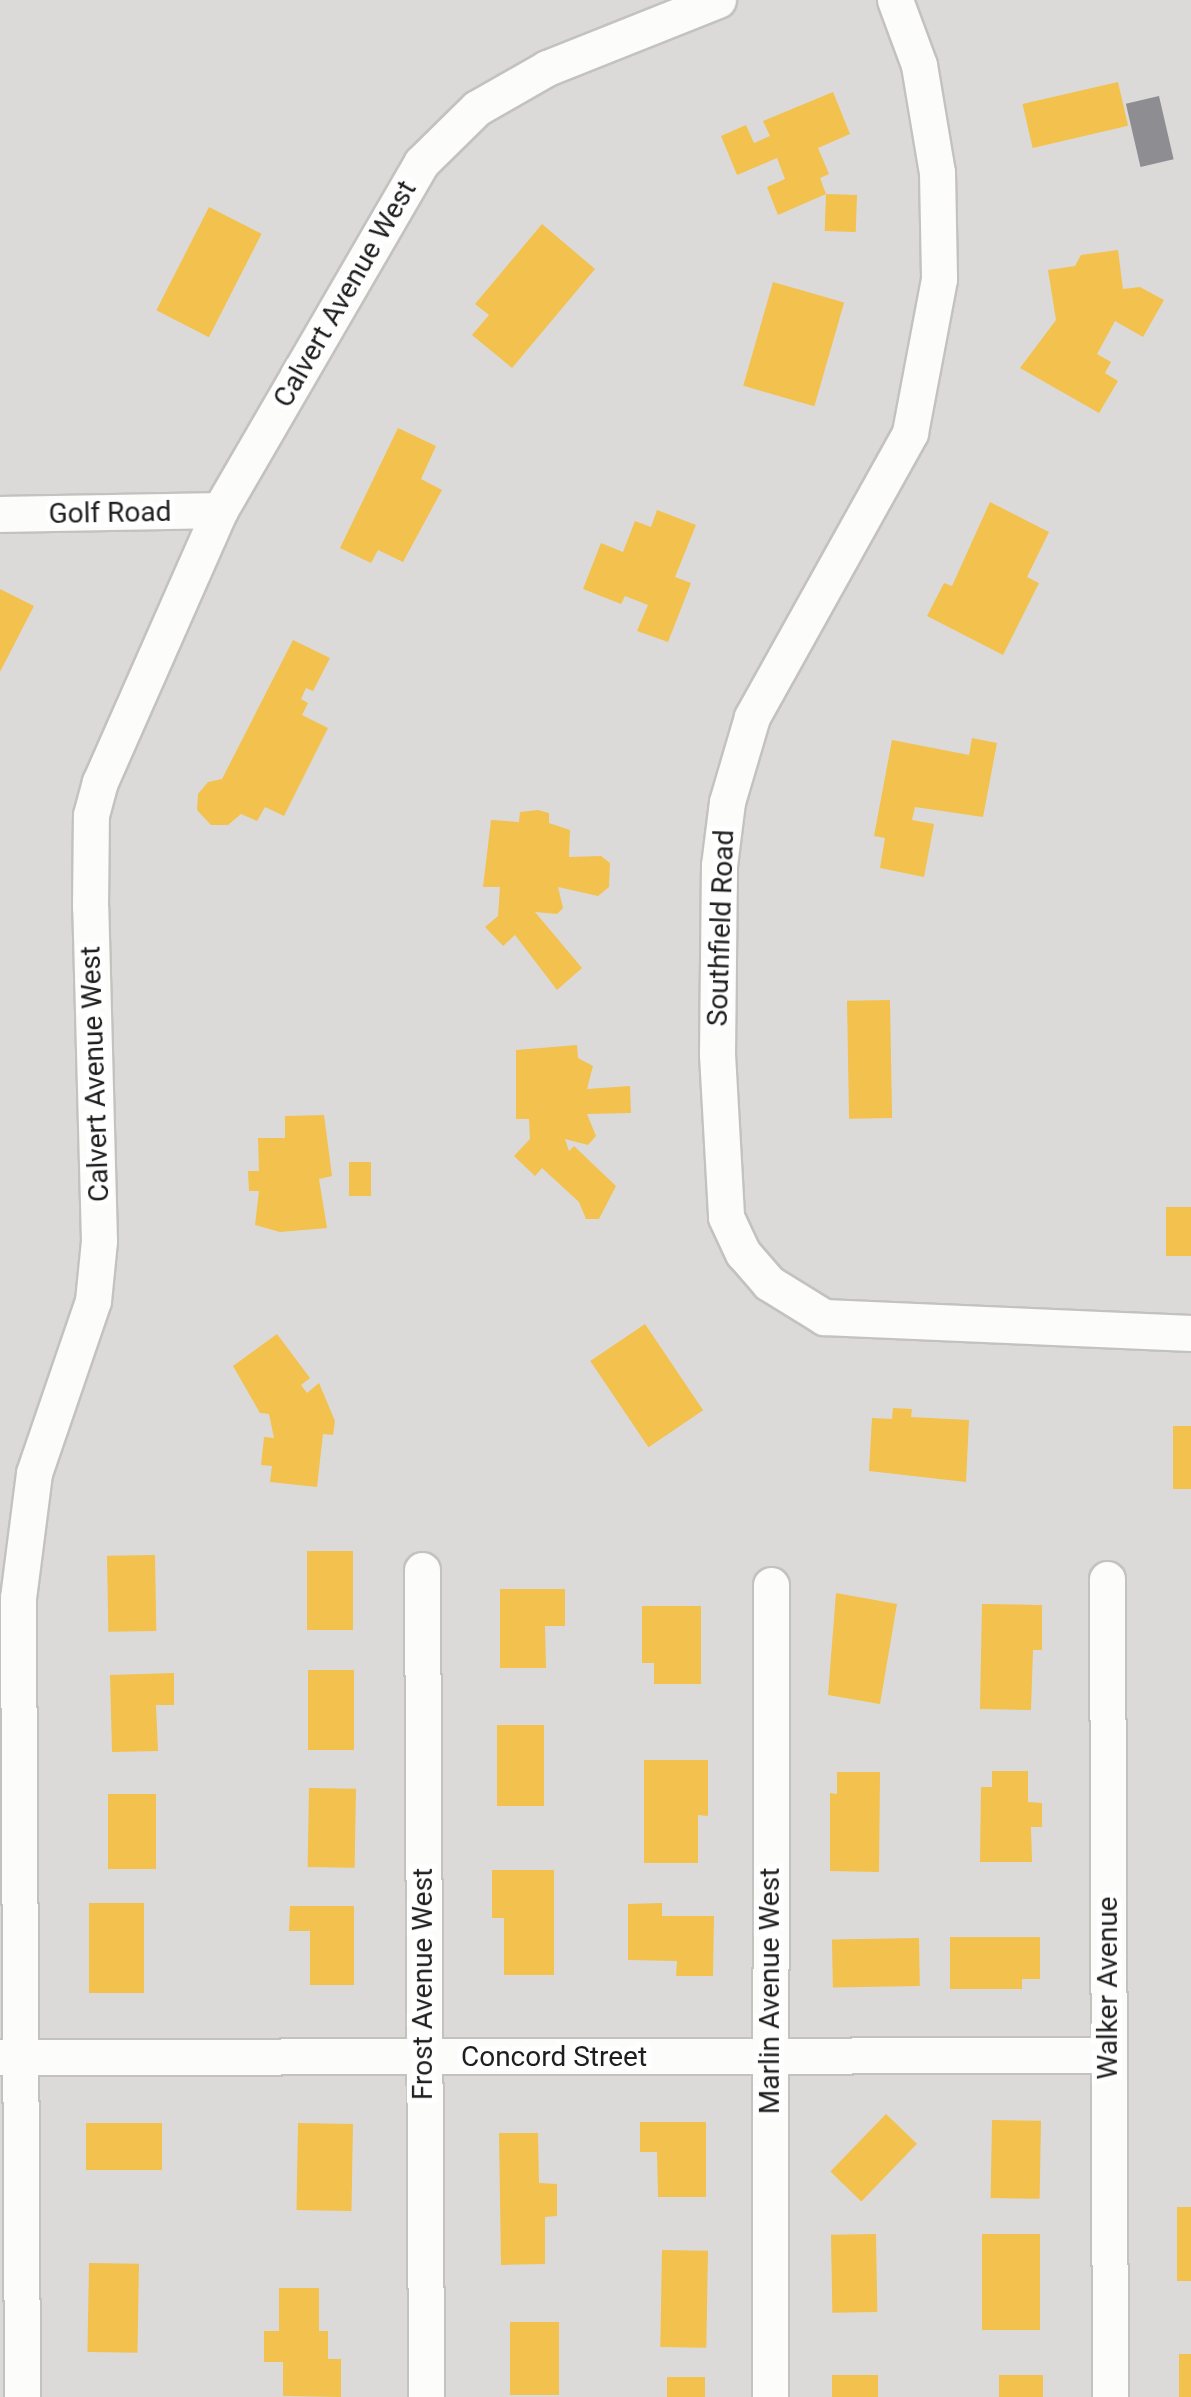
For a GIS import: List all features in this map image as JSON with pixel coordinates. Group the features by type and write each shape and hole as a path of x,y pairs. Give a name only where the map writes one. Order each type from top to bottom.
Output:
{"street":[{"name":"Calvert Avenue West","path":"22,2397 11,2057 21,1535 34,1472 93,1301 99,1241 91,815 114,746 220,510 420,163 477,108 547,68 718,0"},
{"name":"Southfield Road","path":"895,0 919,65 937,172 939,279 910,432 766,688 727,802 719,865 717,1054 726,1218 742,1253 769,1283 824,1317 1191,1334"},
{"name":"Golf Road","path":"0,514 220,510"},
{"name":"Frost Avenue West","path":"422,1570 426,2397"},
{"name":"Walker Avenue","path":"1106,1579 1110,2397"},
{"name":"Marlin Avenue West","path":"770,2397 771,1585"},
{"name":"Concord Street","path":"11,2057 1108,2056"}],"shaded area":[{"path":"0,0 1191,0 1191,2397 0,2397"}],"building: Homes":[{"path":"1118,82 1128,126 1033,148 1023,104"},
{"path":"833,92 850,134 818,148 829,174 820,178 826,194 778,215 767,187 785,179 777,158 737,175 721,136 746,125 754,143 770,136 763,121"},
{"path":"826,194 857,195 856,232 825,231"},
{"path":"209,207 262,234 209,337 156,310"},
{"path":"542,224 595,269 512,368 472,335 489,315 475,304"},
{"path":"1118,250 1123,289 1140,287 1164,300 1143,337 1115,321 1097,354 1111,362 1105,373 1118,381 1099,413 1020,368 1056,320 1048,270 1075,266 1081,255"},
{"path":"773,282 844,302 814,406 743,386"},
{"path":"398,428 436,446 421,479 442,490 403,562 378,550 371,563 340,548"},
{"path":"990,502 1049,532 1027,577 1039,583 1003,655 927,616 944,583 952,586"},
{"path":"657,510 696,525 675,577 691,583 668,642 637,631 648,605 625,596 621,604 583,589 601,543 623,552 635,521 651,527"},
{"path":"0,589 34,606 0,672"},
{"path":"293,640 330,658 313,691 306,688 301,699 308,703 302,715 328,728 284,816 265,807 257,821 241,814 228,825 211,825 197,810 198,794 208,782 222,779"},
{"path":"972,738 997,743 983,817 915,807 912,820 934,824 924,877 880,868 885,838 874,836 892,740 969,755"},
{"path":"520,812 549,813 549,823 570,830 569,857 601,856 610,863 609,887 598,896 558,887 563,908 557,914 535,912 582,968 557,990 515,935 503,946 485,927 498,916 500,887 483,887 491,820 519,822"},
{"path":"890,1000 892,1118 849,1119 847,1001"},
{"path":"577,1045 578,1058 593,1066 587,1089 630,1086 631,1113 587,1114 596,1136 588,1145 565,1139 569,1151 574,1146 616,1186 599,1219 586,1219 579,1202 542,1168 535,1176 514,1156 530,1139 529,1119 516,1119 516,1050"},
{"path":"324,1115 332,1176 319,1179 327,1228 280,1232 255,1225 259,1191 249,1191 248,1171 259,1171 258,1138 285,1138 285,1116"},
{"path":"349,1162 371,1162 371,1196 349,1196"},
{"path":"1166,1207 1191,1207 1191,1256 1166,1256"},
{"path":"645,1324 703,1410 648,1447 590,1361"},
{"path":"277,1334 310,1378 301,1385 307,1393 319,1383 335,1421 333,1435 323,1434 317,1487 270,1482 272,1466 261,1465 264,1437 274,1438 269,1414 260,1413 233,1366"},
{"path":"893,1408 912,1409 911,1417 969,1420 966,1482 869,1471 872,1418 892,1419"},
{"path":"1173,1426 1191,1426 1191,1489 1173,1489"},
{"path":"307,1551 353,1551 353,1630 307,1630"},
{"path":"155,1555 156,1631 108,1632 107,1556"},
{"path":"500,1589 565,1589 565,1626 545,1626 546,1668 500,1668"},
{"path":"836,1593 897,1604 880,1704 828,1695"},
{"path":"982,1604 1042,1605 1042,1650 1033,1650 1031,1710 980,1709"},
{"path":"642,1606 701,1606 701,1684 654,1684 654,1663 642,1663"},
{"path":"308,1670 354,1670 354,1750 308,1750"},
{"path":"174,1673 174,1705 156,1705 158,1751 112,1752 110,1675"},
{"path":"497,1725 544,1725 544,1806 497,1806"},
{"path":"644,1760 708,1760 708,1816 698,1815 698,1863 644,1863"},
{"path":"992,1771 1028,1771 1028,1802 1042,1803 1042,1827 1031,1827 1032,1862 980,1862 981,1787 992,1787"},
{"path":"837,1772 880,1772 879,1872 830,1871 830,1793 837,1794"},
{"path":"309,1788 356,1789 355,1868 308,1867"},
{"path":"108,1794 156,1794 156,1869 108,1869"},
{"path":"492,1870 554,1870 554,1975 504,1975 504,1918 492,1918"},
{"path":"89,1903 144,1903 144,1993 89,1993"},
{"path":"662,1903 662,1916 714,1916 713,1976 676,1976 677,1961 628,1960 628,1904"},
{"path":"290,1906 354,1906 354,1985 310,1985 310,1931 289,1931"},
{"path":"950,1937 1040,1937 1040,1979 1022,1979 1022,1989 950,1989"},
{"path":"919,1938 920,1986 833,1988 832,1940"},
{"path":"886,2114 917,2144 861,2201 830,2172"},
{"path":"992,2120 1041,2121 1040,2199 991,2198"},
{"path":"640,2122 706,2122 706,2197 658,2197 657,2152 640,2152"},
{"path":"86,2123 162,2123 162,2170 86,2170"},
{"path":"298,2123 353,2124 351,2211 296,2210"},
{"path":"499,2133 538,2133 539,2183 557,2184 557,2216 545,2217 545,2264 501,2265"},
{"path":"1177,2207 1191,2207 1191,2281 1177,2281"},
{"path":"876,2234 877,2312 832,2313 831,2235"},
{"path":"982,2234 1040,2234 1040,2330 982,2330"},
{"path":"662,2250 708,2251 706,2348 660,2347"},
{"path":"89,2263 139,2264 137,2353 87,2352"},
{"path":"279,2288 319,2288 319,2331 328,2331 328,2359 341,2359 341,2397 283,2396 283,2362 264,2362 264,2331 279,2331"},
{"path":"510,2322 559,2322 559,2395 510,2395"},
{"path":"1179,2354 1191,2354 1191,2397 1179,2397"},
{"path":"832,2375 878,2375 878,2397 832,2397"},
{"path":"999,2375 1043,2375 1043,2397 999,2397"},
{"path":"667,2377 705,2377 705,2397 667,2397"}],"building: Industry":[{"path":"1159,96 1174,159 1140,167 1126,104"}]}
